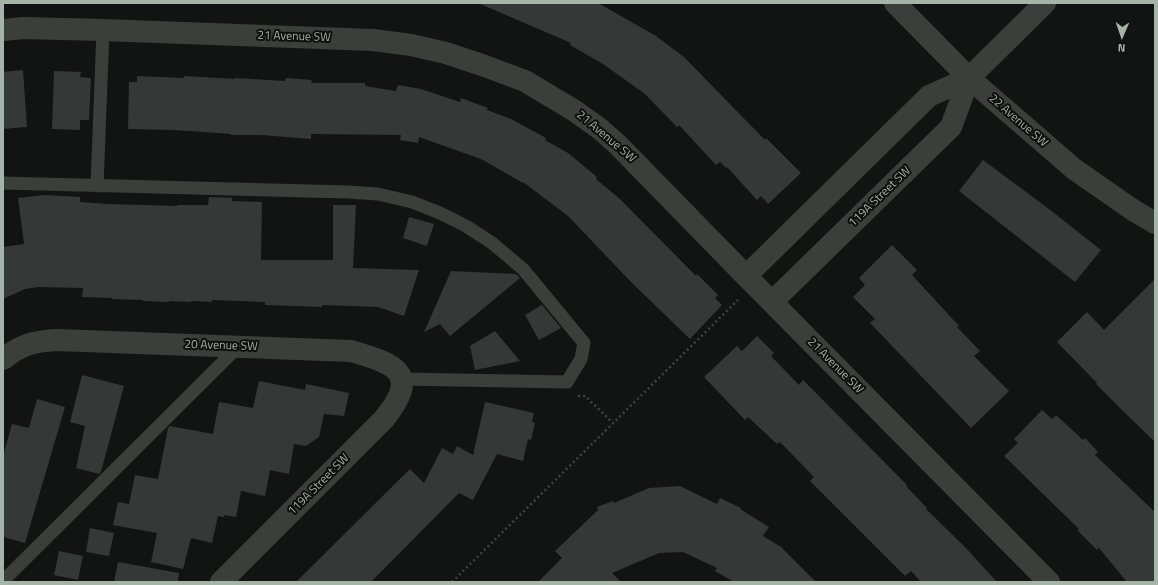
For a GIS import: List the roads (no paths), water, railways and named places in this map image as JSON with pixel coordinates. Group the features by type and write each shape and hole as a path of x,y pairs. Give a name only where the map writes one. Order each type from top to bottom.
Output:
{"street":[{"name":"22 Avenue SW","path":"895,3 969,78 1074,170 1155,223"},
{"name":"119A Street SW","path":"750,280 928,96 969,78 1045,3"},
{"name":"21 Avenue SW","path":"3,30 23,28 103,30 373,40 411,45 446,53 485,66 525,82 575,111 600,129 634,160 750,280 1049,582"},
{"name":"119A Street SW","path":"772,302 951,127 969,78"},
{"name":"20 Avenue SW","path":"3,359 12,352 31,342 58,340 351,352 379,360 392,366 398,371 402,379"},
{"name":"119A Street SW","path":"221,582 384,419 403,389 402,379"}],"lane":[{"path":"97,186 103,30"},
{"path":"3,183 347,192 378,194 412,202 440,213 466,226 523,269 584,343 580,359 567,382 402,379"},
{"path":"3,581 238,347"}]}
